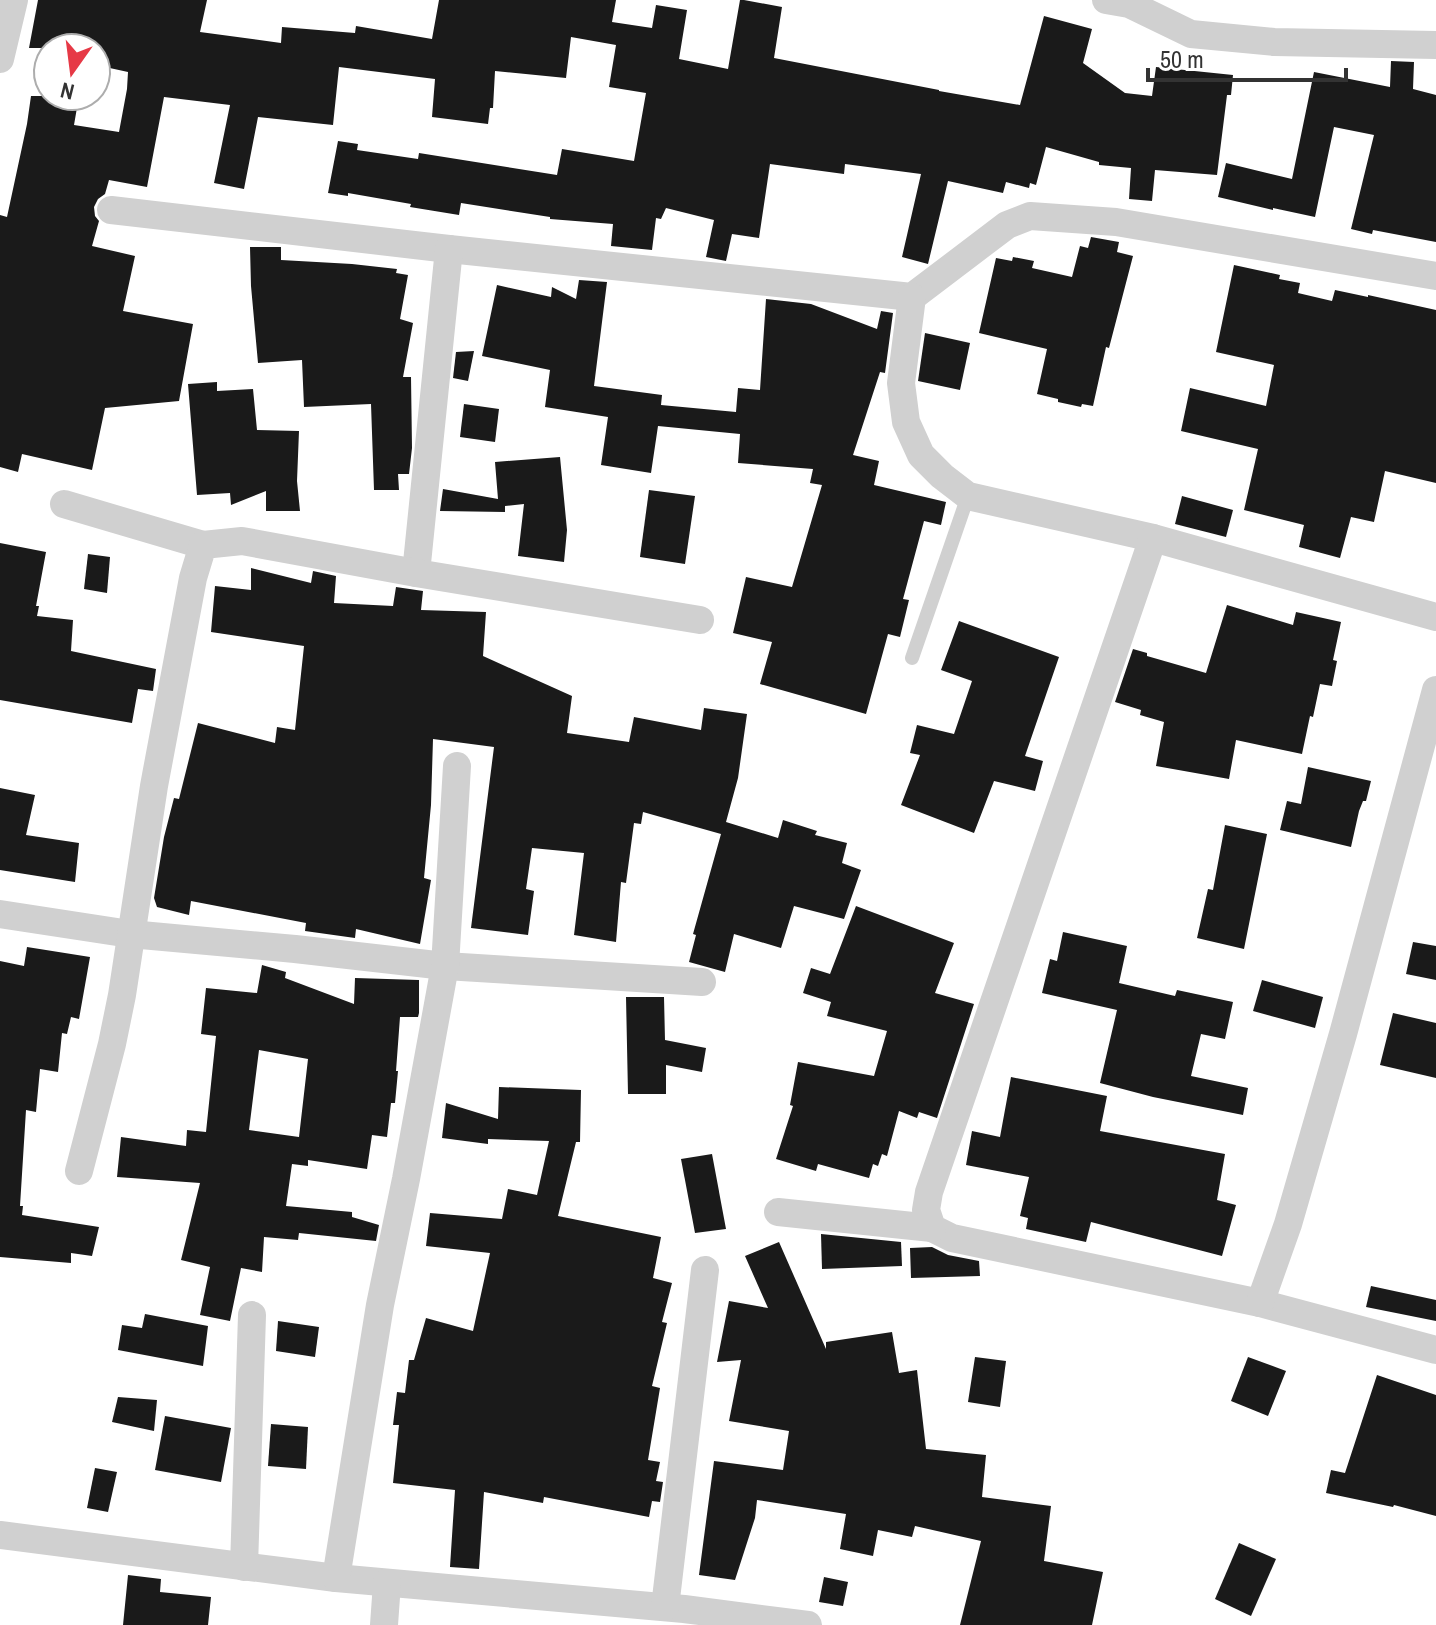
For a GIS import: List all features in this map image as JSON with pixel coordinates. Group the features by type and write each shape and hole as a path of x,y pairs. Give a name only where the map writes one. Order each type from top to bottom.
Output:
{"street":[{"path":"0,59 14,0"},
{"path":"1122,1 1191,34 1274,42 1436,45"},
{"path":"111,210 912,297 1007,225 1030,216 1116,222 1436,276"},
{"path":"416,573 449,249"},
{"path":"912,297 901,383 906,422 921,455 968,496 1153,538 1436,617"},
{"path":"64,504 203,545 242,541 700,620"},
{"path":"932,1228 926,1210 929,1192 1153,538"},
{"path":"79,1171 122,995 154,786 190,593 203,545"},
{"path":"1260,1303 1288,1224 1335,1064 1436,690"},
{"path":"336,1578 380,1305 445,966 457,766"},
{"path":"0,914 130,934 445,966 702,982"},
{"path":"778,1212 932,1228 952,1238 1260,1303 1436,1350"},
{"path":"677,1614 705,1270"},
{"path":"244,1567 252,1315"},
{"path":"0,1535 336,1578 808,1625"},
{"path":"384,1625 387,1583"}],"lane":[{"path":"912,658 968,496"}],"building":[{"path":"38,0 207,0 200,32 281,43 282,27 355,33 356,26 432,39 439,0 616,0 612,22 652,28 656,5 687,10 679,59 728,69 740,0 744,0 782,7 774,58 1020,105 1044,16 1092,29 1083,63 1125,93 1152,96 1156,67 1233,75 1231,95 1227,95 1217,175 1155,170 1152,201 1129,199 1131,168 1099,165 1099,162 1046,147 1036,185 1030,183 1029,188 1006,182 1003,193 948,181 928,264 902,257 921,174 845,164 844,174 770,164 759,238 732,234 726,261 706,257 714,220 666,208 661,219 656,218 652,250 611,246 613,224 550,219 461,203 459,215 348,193 348,196 328,193 338,141 358,144 357,150 418,159 419,153 557,175 562,149 634,161 646,93 609,87 616,45 571,37 566,78 495,71 493,108 490,108 488,124 432,117 435,79 339,67 333,125 258,117 244,189 214,183 230,105 164,97 147,187 109,180 105,194 94,207 99,221 92,246 135,256 123,311 193,324 179,401 105,408 92,470 22,454 18,472 0,467 0,215 7,217 31,96 32,112 76,112 74,125 119,132 128,72 112,68 112,32 32,32"},
{"path":"1391,61 1414,62 1413,89 1436,95 1436,242 1351,229 1374,135 1334,127 1315,217 1218,197 1226,163 1292,179 1314,72 1390,87"},
{"path":"1091,237 1119,242 1117,252 1133,256 1109,348 1106,347 1093,406 1082,404 1081,407 1037,394 1047,349 979,333 996,258 1034,261 1032,268 1072,277 1080,246 1088,248"},
{"path":"250,247 281,247 281,260 397,269 396,273 408,275 400,319 413,323 403,377 411,377 412,448 409,474 398,474 399,490 374,490 371,404 304,407 302,360 258,363"},
{"path":"1234,265 1280,275 1279,279 1300,283 1298,293 1332,301 1335,290 1436,310 1436,483 1385,471 1374,522 1351,517 1340,558 1299,547 1304,525 1244,510 1258,449 1181,431 1190,388 1266,406 1274,365 1216,352"},
{"path":"579,280 607,282 594,386 662,395 661,405 736,412 738,388 760,390 766,299 811,304 877,329 881,311 893,313 885,373 880,372 853,455 879,461 874,485 946,502 941,525 924,521 903,599 909,600 900,637 888,634 866,714 760,684 772,642 733,633 746,577 792,587 822,485 810,483 813,469 738,463 740,434 658,426 651,473 601,465 608,417 545,407 550,370 482,356 497,285 551,297 552,287 576,299"},
{"path":"925,333 970,343 960,390 918,381"},
{"path":"474,351 468,381 453,378 456,352"},
{"path":"217,382 217,391 253,389 257,430 299,431 297,481 300,511 266,511 266,491 231,505 230,493 197,495 188,384"},
{"path":"464,404 499,409 495,442 460,437"},
{"path":"560,457 567,530 564,562 518,556 524,504 505,506 505,512 440,511 443,489 498,499 495,462"},
{"path":"649,490 695,496 685,564 640,557"},
{"path":"1182,496 1233,510 1226,537 1175,524"},
{"path":"0,543 46,552 37,616 73,620 71,651 156,669 153,691 138,689 132,723 0,700"},
{"path":"88,554 110,557 107,593 84,589"},
{"path":"251,568 311,583 313,571 336,576 334,603 393,606 396,587 423,591 421,610 486,612 483,656 572,696 567,733 629,742 634,717 701,730 704,708 747,714 738,778 726,822 778,838 783,820 817,831 815,835 847,843 842,863 861,870 844,919 794,906 781,948 734,934 725,972 689,962 696,935 693,934 721,834 643,812 641,824 634,823 626,883 621,882 616,942 574,935 584,853 532,848 526,889 534,891 528,935 471,928 494,747 433,739 424,878 431,880 420,944 356,929 355,938 305,931 306,923 191,901 189,915 157,907 154,898 164,837 174,798 179,799 198,723 275,743 277,727 295,730 304,646 211,632 215,586 251,590"},
{"path":"1227,605 1293,625 1296,612 1341,622 1333,660 1337,661 1332,686 1320,684 1302,754 1236,740 1229,779 1156,766 1164,722 1140,715 1141,710 1115,702 1133,649 1206,673"},
{"path":"959,621 1059,657 1025,756 1043,761 1035,791 994,781 974,833 901,805 920,755 910,753 917,725 954,734 972,681 941,670"},
{"path":"1308,767 1371,781 1366,801 1363,801 1359,811 1351,847 1280,830 1287,801 1301,804"},
{"path":"0,788 35,795 26,835 79,843 75,882 0,870"},
{"path":"1225,825 1267,834 1244,949 1197,938 1208,889 1213,890"},
{"path":"856,906 954,943 935,993 974,1004 937,1118 919,1112 917,1118 899,1111 887,1156 882,1154 878,1166 873,1164 869,1178 818,1164 816,1171 776,1159 793,1106 790,1105 798,1062 874,1076 887,1031 827,1016 831,1002 803,993 811,968 830,974"},
{"path":"1063,932 1127,946 1119,983 1175,996 1177,990 1233,1002 1225,1039 1201,1034 1191,1076 1248,1088 1243,1115 1100,1083 1117,1010 1042,993 1050,959 1057,961"},
{"path":"1413,942 1436,946 1436,980 1406,974"},
{"path":"27,947 90,957 79,1019 71,1017 67,1034 62,1033 58,1072 40,1069 36,1112 26,1110 20,1206 23,1206 22,1215 99,1227 92,1256 71,1253 71,1263 0,1257 0,961 24,966"},
{"path":"262,965 286,972 285,978 354,1004 355,978 419,980 419,1013 418,1017 400,1017 395,1103 391,1103 387,1137 372,1135 367,1169 308,1160 308,1166 292,1164 286,1206 352,1212 352,1217 379,1225 376,1241 299,1233 298,1240 264,1237 262,1272 241,1268 230,1321 200,1315 210,1267 181,1260 200,1183 117,1177 121,1137 186,1146 187,1130 206,1132 216,1036 201,1034 206,988 257,993","holes":["259,1050 308,1059 299,1137 249,1130"]},
{"path":"1262,980 1323,997 1315,1028 1253,1011"},
{"path":"626,997 664,997 665,1040 706,1048 702,1072 666,1065 666,1094 628,1094"},
{"path":"1393,1013 1436,1023 1436,1078 1380,1065"},
{"path":"1011,1077 1107,1096 1100,1131 1225,1154 1217,1200 1236,1205 1222,1256 1091,1222 1086,1242 1026,1229 1028,1218 1020,1216 1029,1177 966,1165 972,1131 1000,1137"},
{"path":"499,1087 581,1090 580,1142 576,1142 558,1216 661,1237 653,1278 672,1283 662,1322 667,1323 652,1386 660,1388 648,1460 660,1462 656,1481 663,1482 660,1502 652,1501 649,1517 544,1497 543,1503 484,1492 479,1569 450,1567 455,1490 393,1483 399,1425 393,1425 397,1392 405,1393 409,1360 414,1360 426,1318 473,1331 490,1253 426,1246 430,1213 502,1219 508,1189 537,1195 549,1141 488,1139 488,1144 442,1138 446,1103 498,1119"},
{"path":"712,1154 726,1229 695,1233 681,1159"},
{"path":"821,1234 901,1242 902,1266 822,1269"},
{"path":"779,1242 826,1349 826,1342 892,1332 899,1373 917,1370 926,1449 986,1455 982,1497 1051,1506 1044,1561 1103,1572 1092,1625 960,1625 981,1541 915,1526 912,1537 878,1530 873,1556 840,1549 846,1514 757,1500 755,1518 735,1580 699,1575 714,1461 783,1470 789,1431 729,1421 741,1360 717,1362 729,1301 768,1308 745,1256"},
{"path":"932,1247 948,1255 979,1261 980,1276 911,1278 910,1248"},
{"path":"1371,1286 1436,1300 1436,1321 1366,1307"},
{"path":"145,1314 208,1326 203,1366 118,1350 122,1325 142,1328"},
{"path":"278,1321 319,1327 315,1357 276,1351"},
{"path":"975,1357 1006,1361 1000,1407 968,1402"},
{"path":"1248,1357 1286,1371 1268,1416 1231,1401"},
{"path":"1377,1375 1436,1395 1436,1516 1326,1493 1331,1470 1345,1473"},
{"path":"118,1397 157,1400 154,1431 112,1422"},
{"path":"165,1416 231,1428 221,1482 155,1470"},
{"path":"271,1424 308,1427 306,1469 268,1466"},
{"path":"95,1468 117,1472 108,1512 87,1508"},
{"path":"1239,1543 1276,1559 1251,1616 1215,1599"},
{"path":"128,1575 161,1579 160,1592 211,1597 208,1625 123,1625"},
{"path":"824,1577 848,1582 843,1606 819,1602"}]}
